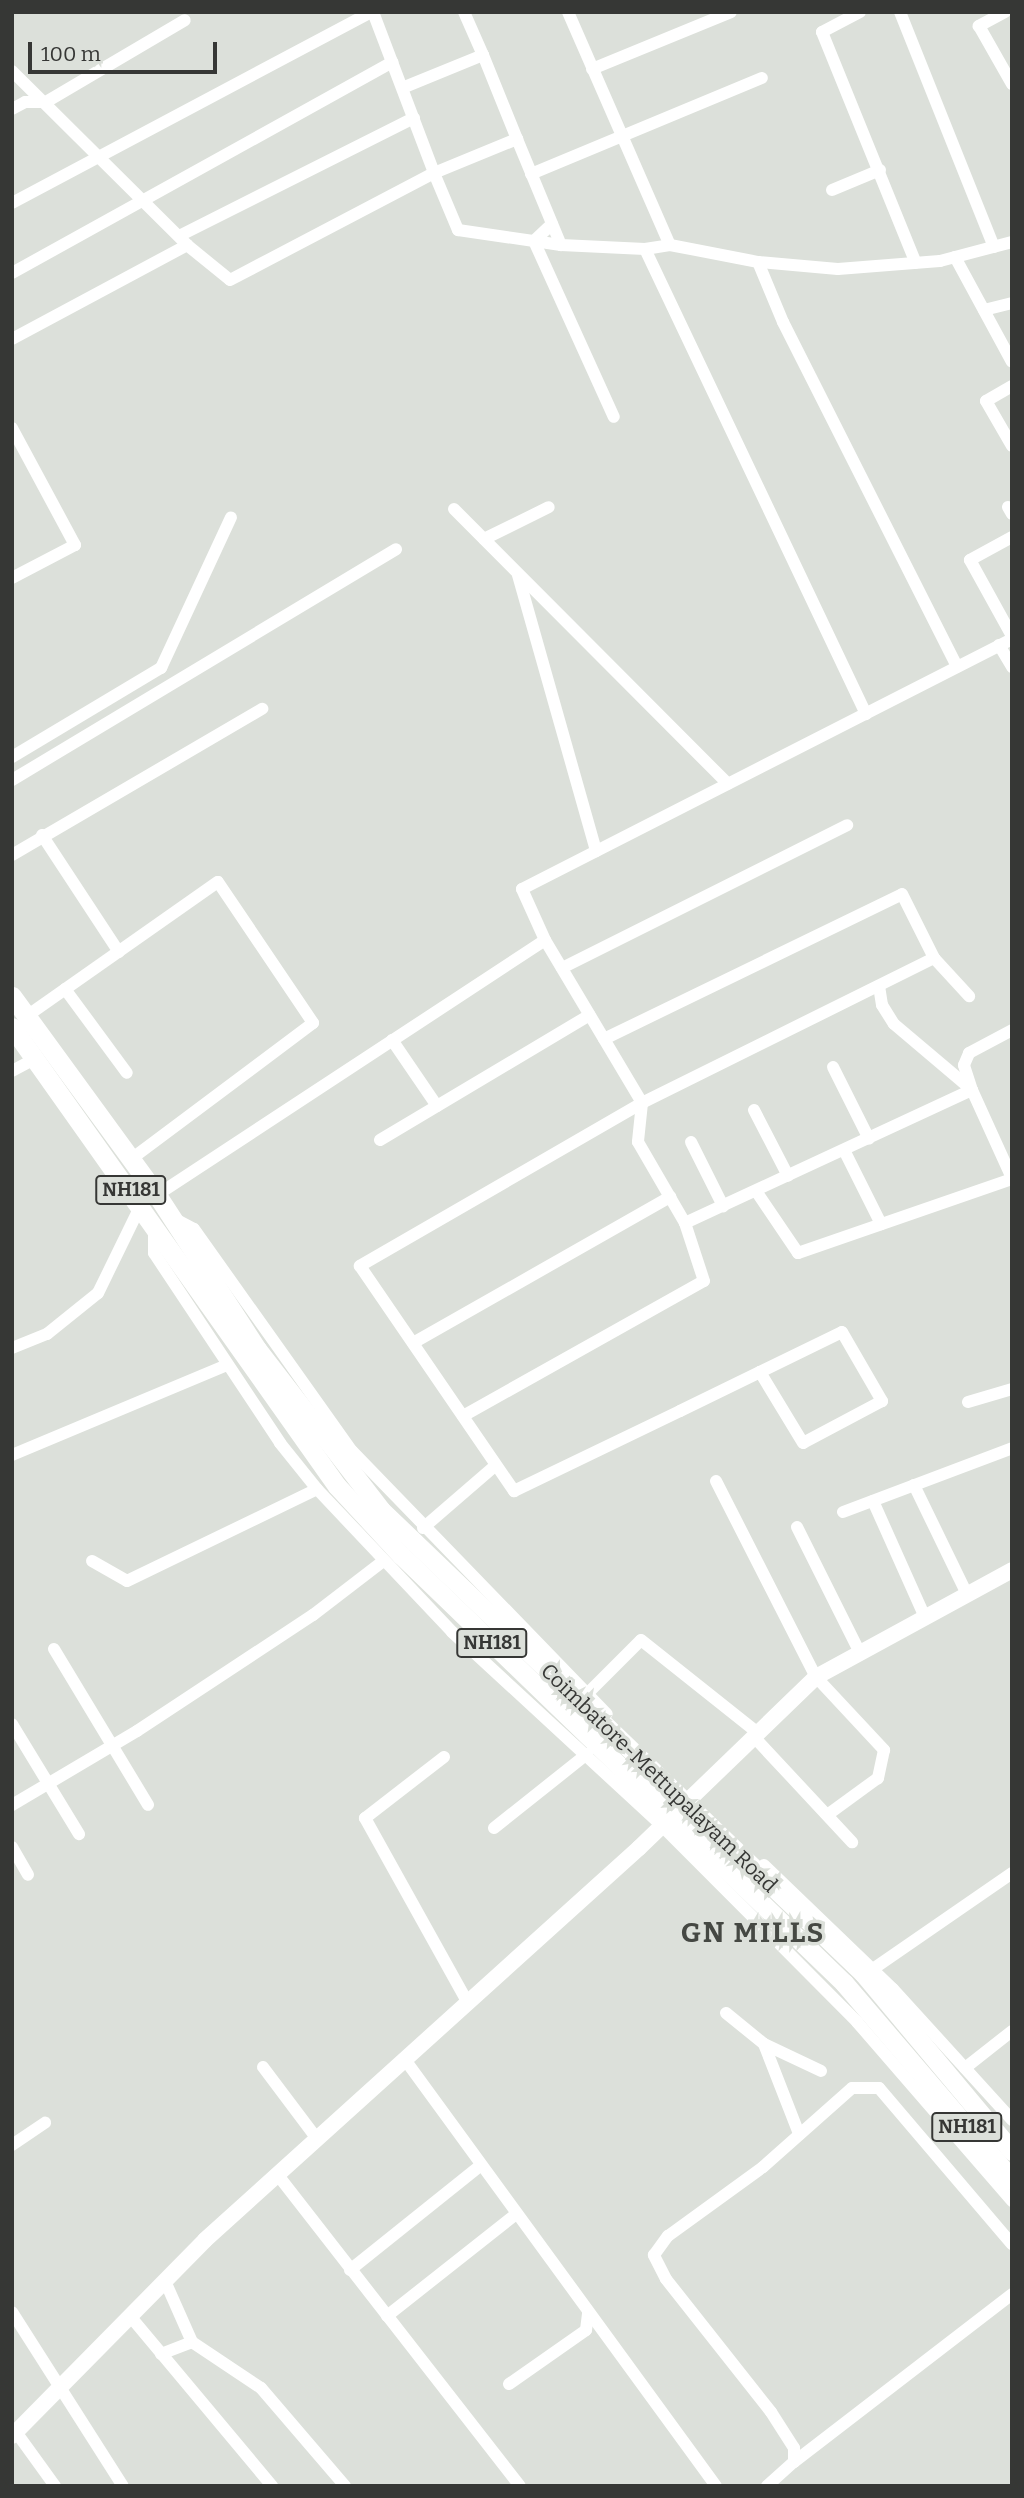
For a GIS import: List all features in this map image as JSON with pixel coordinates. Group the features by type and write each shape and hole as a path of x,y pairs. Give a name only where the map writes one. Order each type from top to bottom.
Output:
{"highway":[{"name":"NH181","path":"12,996 19,1022 36,1059 149,1200 298,1436 375,1516 783,1921 922,2073 1012,2180"},
{"name":"NH181","path":"19,1022 131,1159 149,1200"},
{"name":"Coimbatore-Mettupalayam Road","path":"375,1516 863,1973 1012,2151"}],"main road":[{"path":"14,2434 165,2281 277,2174 406,2061 816,1677 1012,1570"}],"street":[{"path":"12,203 372,12 458,230 561,245 657,247 758,262 838,269 955,257 1012,242"},
{"path":"464,12 561,245"},
{"path":"568,12 622,138 657,247 653,265 866,714"},
{"path":"592,69 731,12"},
{"path":"860,12 822,32 916,263"},
{"path":"900,12 994,247"},
{"path":"1005,12 979,26 1012,84"},
{"path":"12,109 25,102 46,102 184,20"},
{"path":"402,89 483,55"},
{"path":"12,273 392,62"},
{"path":"12,71 183,240 230,279 434,173 517,139"},
{"path":"531,174 762,78"},
{"path":"12,339 183,240 414,118"},
{"path":"832,190 880,170"},
{"path":"534,241 552,224"},
{"path":"534,241 614,418"},
{"path":"955,257 1012,362"},
{"path":"758,262 783,322 957,667"},
{"path":"984,310 1012,303"},
{"path":"1012,386 986,401 1012,446"},
{"path":"12,578 75,544 13,426"},
{"path":"484,539 549,507"},
{"path":"454,509 728,784"},
{"path":"12,757 161,668 231,517"},
{"path":"463,1416 704,1281 685,1223 638,1142 642,1103 545,940 522,889 1012,637 970,559 1012,537"},
{"path":"12,780 396,548"},
{"path":"518,573 596,851"},
{"path":"999,645 1012,667"},
{"path":"12,855 42,835 262,709"},
{"path":"562,968 847,825"},
{"path":"42,835 119,952"},
{"path":"19,1022 218,882 313,1023 131,1159"},
{"path":"604,1039 902,894 934,958 969,996"},
{"path":"12,1348 47,1334 98,1293 149,1200 545,940"},
{"path":"760,1372 803,1443 882,1401 842,1332 760,1372 514,1492 360,1266 642,1103 934,958"},
{"path":"879,986 882,1005 894,1024 972,1090"},
{"path":"65,989 127,1073"},
{"path":"380,1140 590,1015"},
{"path":"756,1191 798,1253 1012,1178 972,1090 964,1065 969,1053 1012,1030"},
{"path":"393,1040 437,1107"},
{"path":"12,1071 36,1059"},
{"path":"833,1067 869,1139"},
{"path":"685,1223 972,1090"},
{"path":"754,1110 788,1177"},
{"path":"691,1142 723,1206"},
{"path":"844,1150 881,1224"},
{"path":"413,1343 670,1197"},
{"path":"1012,2120 873,1969 690,1797 423,1528 352,1451 194,1229 162,1220 154,1254 227,1365 317,1489 382,1562 661,1825 857,2022 1012,2201"},
{"path":"12,1455 227,1365"},
{"path":"968,1402 1012,1389"},
{"path":"843,1512 1012,1448"},
{"path":"423,1528 496,1465"},
{"path":"716,1481 816,1677 884,1749 878,1778 827,1815"},
{"path":"914,1485 967,1594"},
{"path":"92,1561 127,1581 317,1489"},
{"path":"873,1501 925,1617"},
{"path":"797,1527 860,1653"},
{"path":"12,1805 112,1745 313,1615 382,1562"},
{"path":"587,1695 641,1640 756,1735 852,1842"},
{"path":"54,1648 148,1805"},
{"path":"12,1724 79,1834"},
{"path":"494,1828 587,1754"},
{"path":"444,1757 365,1818 468,2003"},
{"path":"12,1847 28,1875"},
{"path":"873,1969 1012,1872"},
{"path":"726,2013 764,2044 821,2071"},
{"path":"965,2068 1012,2031"},
{"path":"764,2044 799,2134"},
{"path":"406,2061 716,2486"},
{"path":"263,2067 317,2139"},
{"path":"794,2462 794,2448 771,2412 666,2279 654,2255 668,2236 763,2167 852,2088 880,2088 1012,2244"},
{"path":"12,2145 45,2123"},
{"path":"350,2270 480,2166"},
{"path":"277,2174 520,2486"},
{"path":"387,2316 516,2214"},
{"path":"165,2281 192,2342 261,2388 345,2486"},
{"path":"767,2486 794,2462 1012,2294"},
{"path":"12,2312 123,2486"},
{"path":"509,2384 586,2330 588,2313"},
{"path":"130,2316 272,2486"},
{"path":"161,2354 192,2342"},
{"path":"14,2434 55,2486"}],"district":[{"name":"GN MILLS","path":"753,1933"}]}
